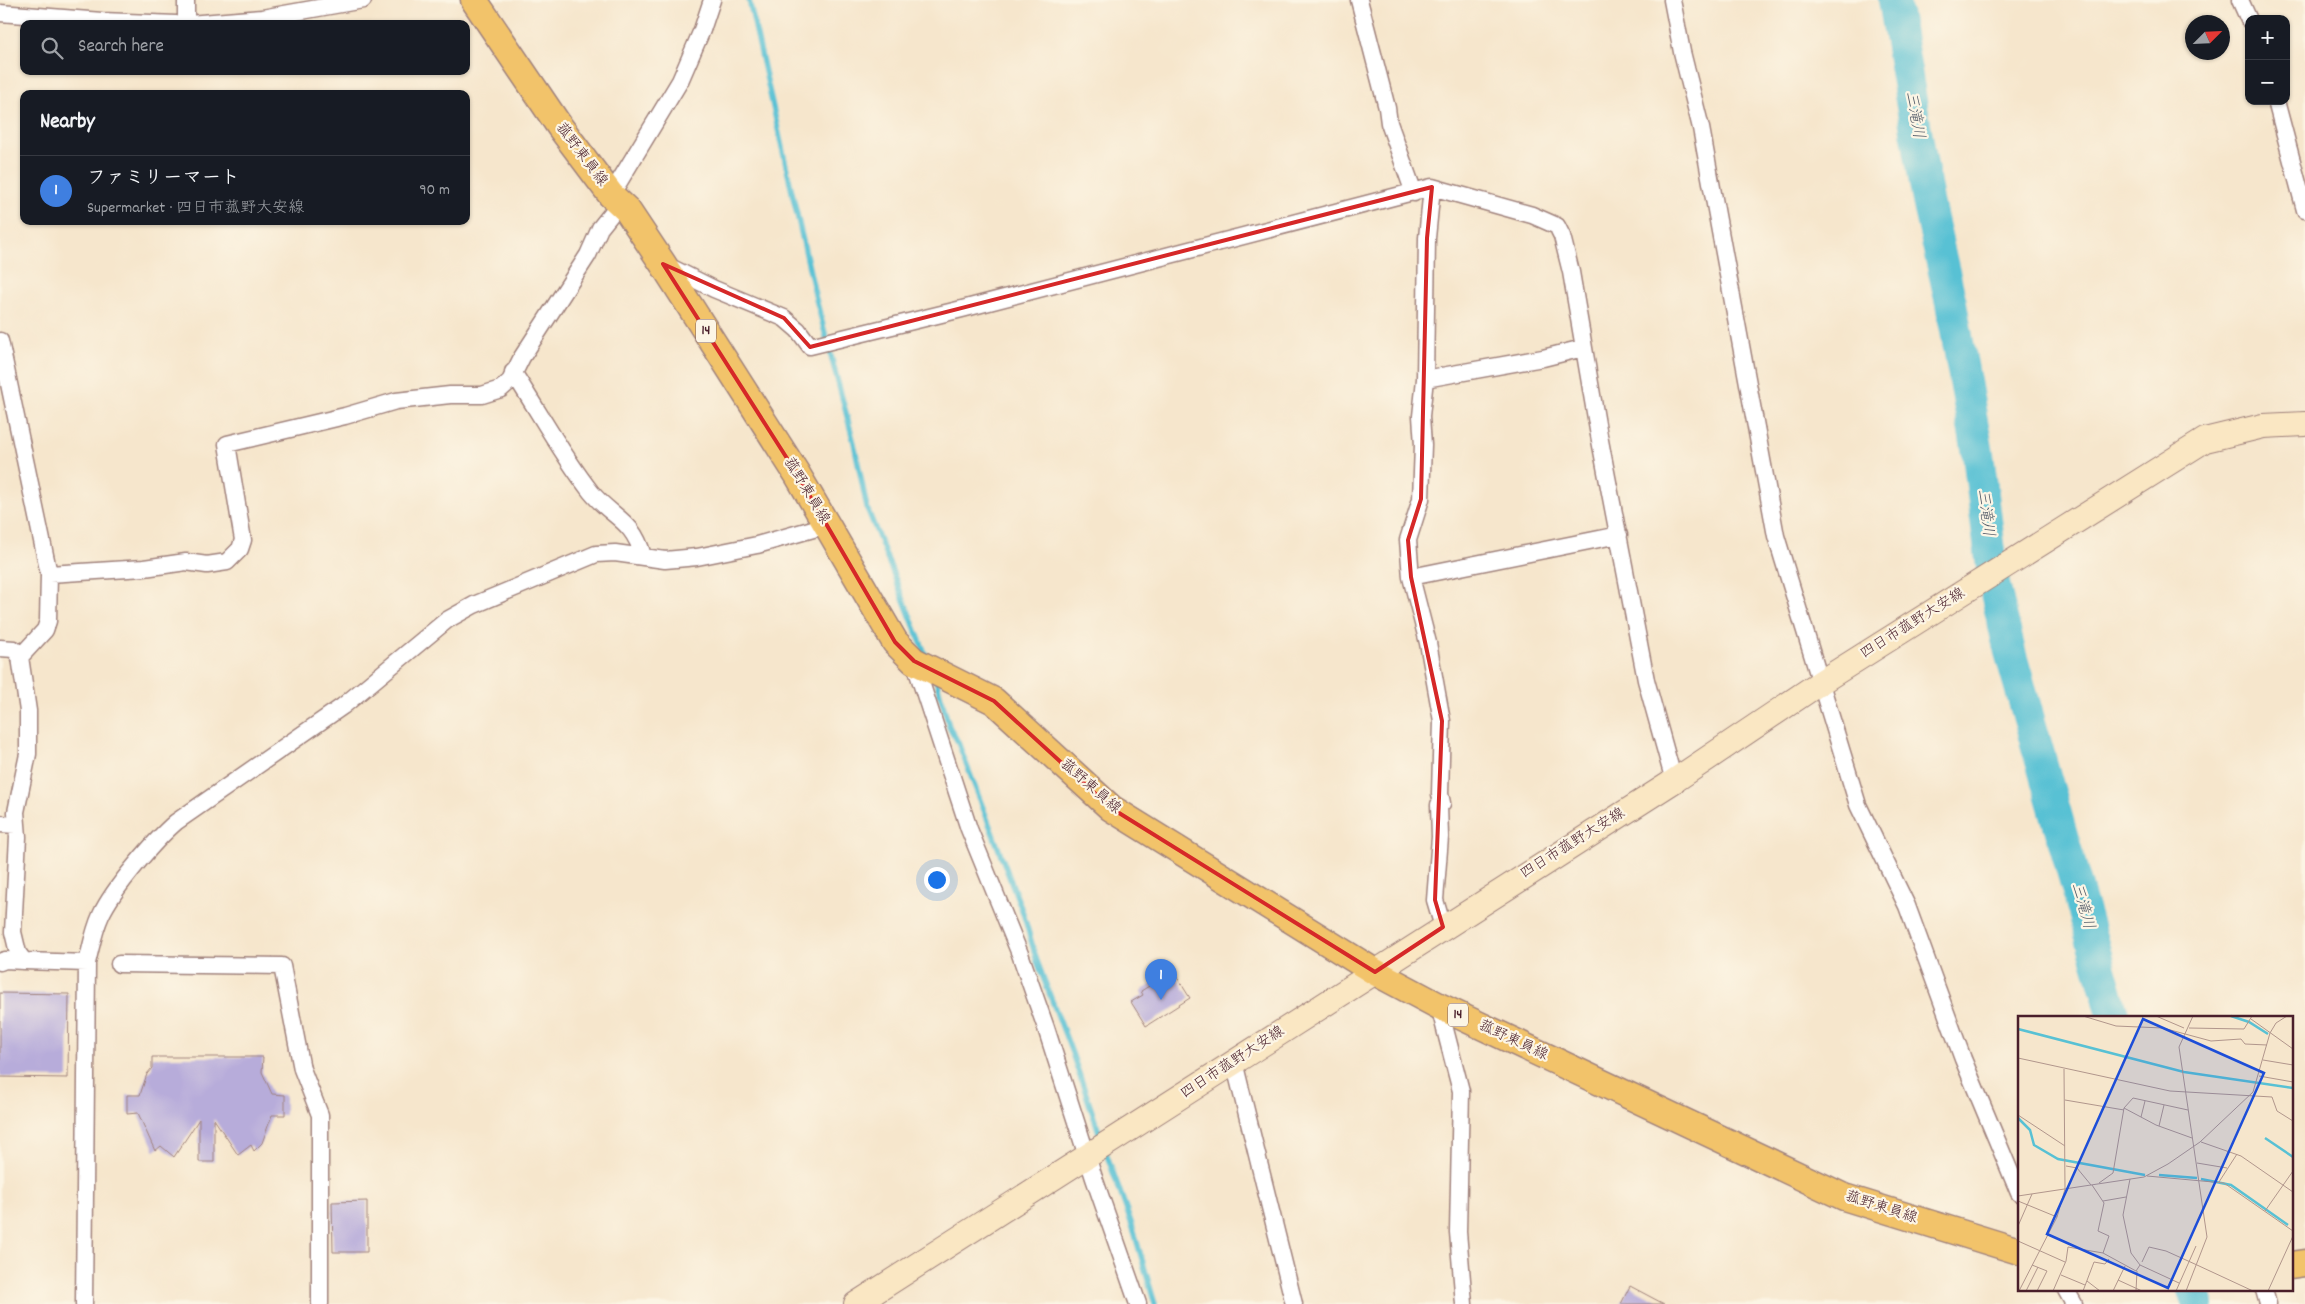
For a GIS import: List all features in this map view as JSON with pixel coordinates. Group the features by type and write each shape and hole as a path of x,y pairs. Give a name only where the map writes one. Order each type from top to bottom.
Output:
{"main road":[{"name":"菰野東員線","path":"474,0 520,72 663,264 827,525 895,642 920,665 994,701 1111,808 1375,972 1438,1006 1844,1197 2018,1251"},
{"name":"四日市菰野大安線","path":"856,1304 1674,781 1821,682 1948,604 2040,542 2205,440 2263,426 2305,424"},
{"path":"2292,1265 2305,1263"}],"street":[{"path":"186,0 188,20"},
{"path":"237,20 262,18 363,0"},
{"path":"49,574 144,568 186,562 207,564 227,562 240,549 243,540 227,444 396,401 482,395 501,389 510,381 513,372 588,255 615,199 680,80 702,30 712,0"},
{"path":"1359,0 1387,108 1389,123 1414,193"},
{"path":"1672,0 1682,52 1701,128 1776,536 1858,805 1907,906 1963,1059 2018,1191"},
{"path":"2240,0 2247,15"},
{"path":"0,13 79,20"},
{"path":"2277,105 2305,210"},
{"path":"1432,187 1427,238 1425,379 1421,416 1423,445 1421,499 1408,540 1411,577 1428,643 1442,721 1440,794 1442,803 1439,806 1440,837 1435,900 1443,927"},
{"path":"663,264 714,289 784,318 798,330 810,346 1432,187 1532,215 1557,226 1562,236 1570,272 1646,680 1674,781"},
{"path":"0,341 49,574 48,621 45,630 20,657"},
{"path":"1425,379 1543,358 1583,348"},
{"path":"513,372 592,492 626,522 635,533 643,556"},
{"path":"84,1304 87,963 101,914 163,833 343,706 447,620 474,605 596,554 615,553 665,560 697,556 757,545 827,525"},
{"path":"1411,577 1619,535"},
{"path":"0,648 14,649 20,657 28,711 28,754 8,824 18,837 14,932 18,953 24,961"},
{"path":"920,665 969,829 1020,954 1043,1019 1099,1150 1138,1304"},
{"path":"0,962 5,960 87,963"},
{"path":"119,964 282,966 302,1069 320,1115 320,1304"},
{"path":"1438,1006 1462,1091 1458,1232 1464,1304"},
{"path":"1234,1062 1294,1304"},
{"path":"2067,1292 2074,1304"}],"highlighted area":[{"path":"1432,187 1427,238 1421,499 1408,540 1411,577 1442,721 1435,900 1443,927 1375,972 1111,808 994,701 914,661 895,642 797,474 663,264 784,318 810,347"}],"building":[{"path":"1175,974 1190,998 1146,1026 1131,1002 1143,995 1141,991 1154,983 1156,986"},
{"path":"0,993 69,994 68,1078 0,1077"},
{"path":"152,1057 263,1057 262,1072 272,1094 285,1095 285,1115 272,1115 262,1143 254,1151 251,1145 238,1155 214,1119 214,1162 199,1162 199,1119 174,1157 161,1146 155,1151 138,1113 127,1114 127,1095 140,1095 147,1074 152,1068"},
{"path":"367,1201 367,1252 333,1252 332,1202"},
{"path":"1630,1286 1664,1304 1621,1304"}],"waterway":[{"path":"749,0 816,299 854,443 867,508 927,658"},
{"name":"三滝川","path":"1894,0 1928,201 1951,303 1978,454 1994,584 2010,652 2113,1016"},
{"path":"937,683 949,726 958,742 1023,913 1037,961 1072,1053 1102,1141"},
{"path":"1105,1150 1132,1225 1155,1304"},
{"name":"三滝川","path":"2194,1292 2198,1304"}],"place":[{"name":"ファミリーマート","path":"1161,1000"}]}
